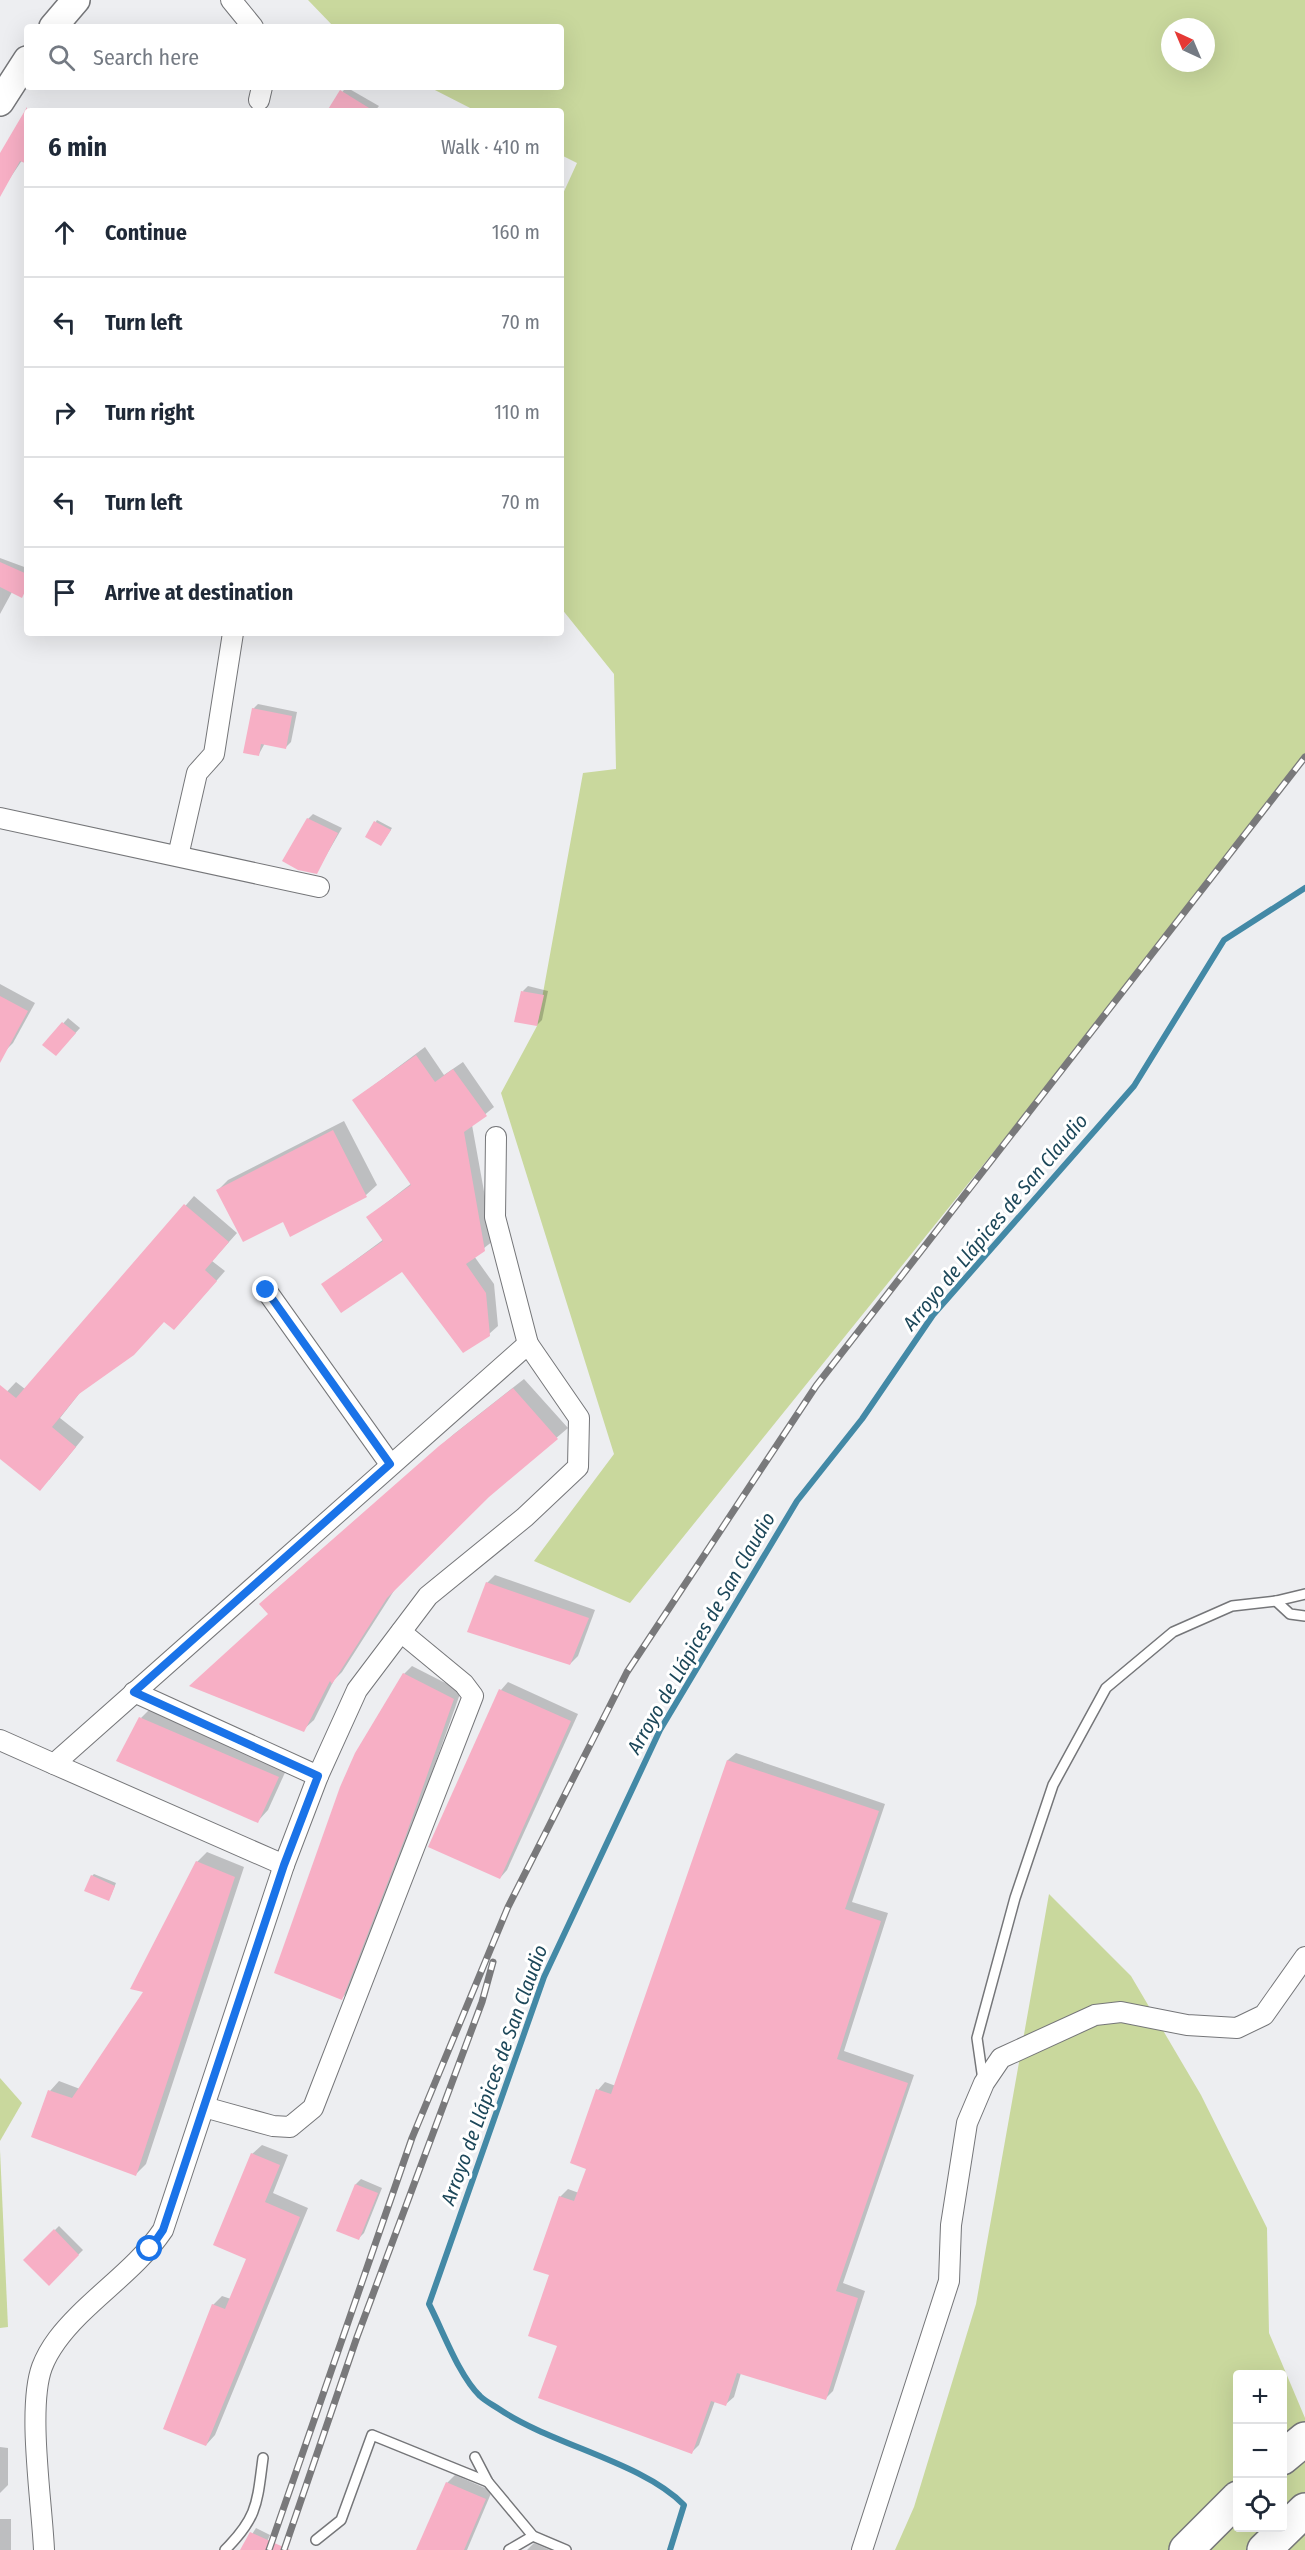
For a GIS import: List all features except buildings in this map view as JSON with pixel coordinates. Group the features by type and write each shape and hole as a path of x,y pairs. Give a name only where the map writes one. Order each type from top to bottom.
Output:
{"highway":[{"path":"1287,2454 1305,2439"},
{"path":"1186,2550 1233,2503"},
{"path":"1264,2550 1305,2510"}],"street":[{"path":"56,24 76,0"},
{"path":"231,0 251,24"},
{"path":"0,102 24,65"},
{"path":"178,856 197,773 214,754 232,636"},
{"path":"0,818 319,886"},
{"path":"44,2550 36,2411 41,2369 59,2337 79,2315 134,2266 163,2230 284,1865 318,1776 357,1690 428,1596 525,1517 578,1467 579,1418 528,1344 495,1217 496,1137"},
{"path":"266,1290 390,1464"},
{"path":"54,1764 528,1344"},
{"path":"204,2107 273,2126 290,2127 313,2108 473,1696 464,1684 401,1632"},
{"path":"134,1692 318,1776"},
{"path":"0,1740 284,1865"},
{"path":"862,2550 949,2281 951,2225 957,2170 967,2123 984,2082 1001,2058 1095,2014 1121,2012 1187,2025 1237,2028 1264,2015 1305,1957"}],"lane":[{"path":"984,2082 977,2038 1015,1898 1053,1785 1106,1688 1173,1632 1232,1606 1276,1601 1305,1594"},
{"path":"1276,1601 1290,1614 1305,1616"},
{"path":"316,2540 341,2520 372,2435 488,2482"},
{"path":"475,2457 488,2482 533,2536 566,2550"},
{"path":"225,2550 245,2530 257,2506 263,2458"},
{"path":"509,2550 533,2536"}],"green space":[{"path":"308,0 1305,0 1305,757 1179,922 630,1603 534,1561 614,1454 501,1093 537,1026 583,773 616,769 614,674 564,612 564,191 577,163 564,156 564,108 470,108 435,90 564,90 564,24 331,24"},
{"path":"1049,1894 1131,1976 1201,2095 1267,2228 1269,2333 1285,2370 1233,2370 1233,2532 1287,2532 1287,2376 1305,2418 1305,2550 895,2550 914,2507 976,2304"},
{"path":"0,2078 22,2103 0,2141"},
{"path":"0,2150 8,2327 0,2328"}],"waterway":[{"name":"Arroyo de Llápices de San Claudio","path":"670,2550 684,2505 645,2477 520,2422 482,2398 458,2365 429,2304 544,1977 660,1730 797,1501 862,1419 933,1315 1134,1086 1224,940 1305,888"}],"railway":[{"path":"269,2550 412,2138 508,1907 627,1672 816,1386 1305,757"},
{"path":"284,2550 357,2337 482,2002 493,1962"}],"route":[{"path":"150,2249 163,2230 284,1865 318,1776 134,1692 390,1464 266,1290"}]}
